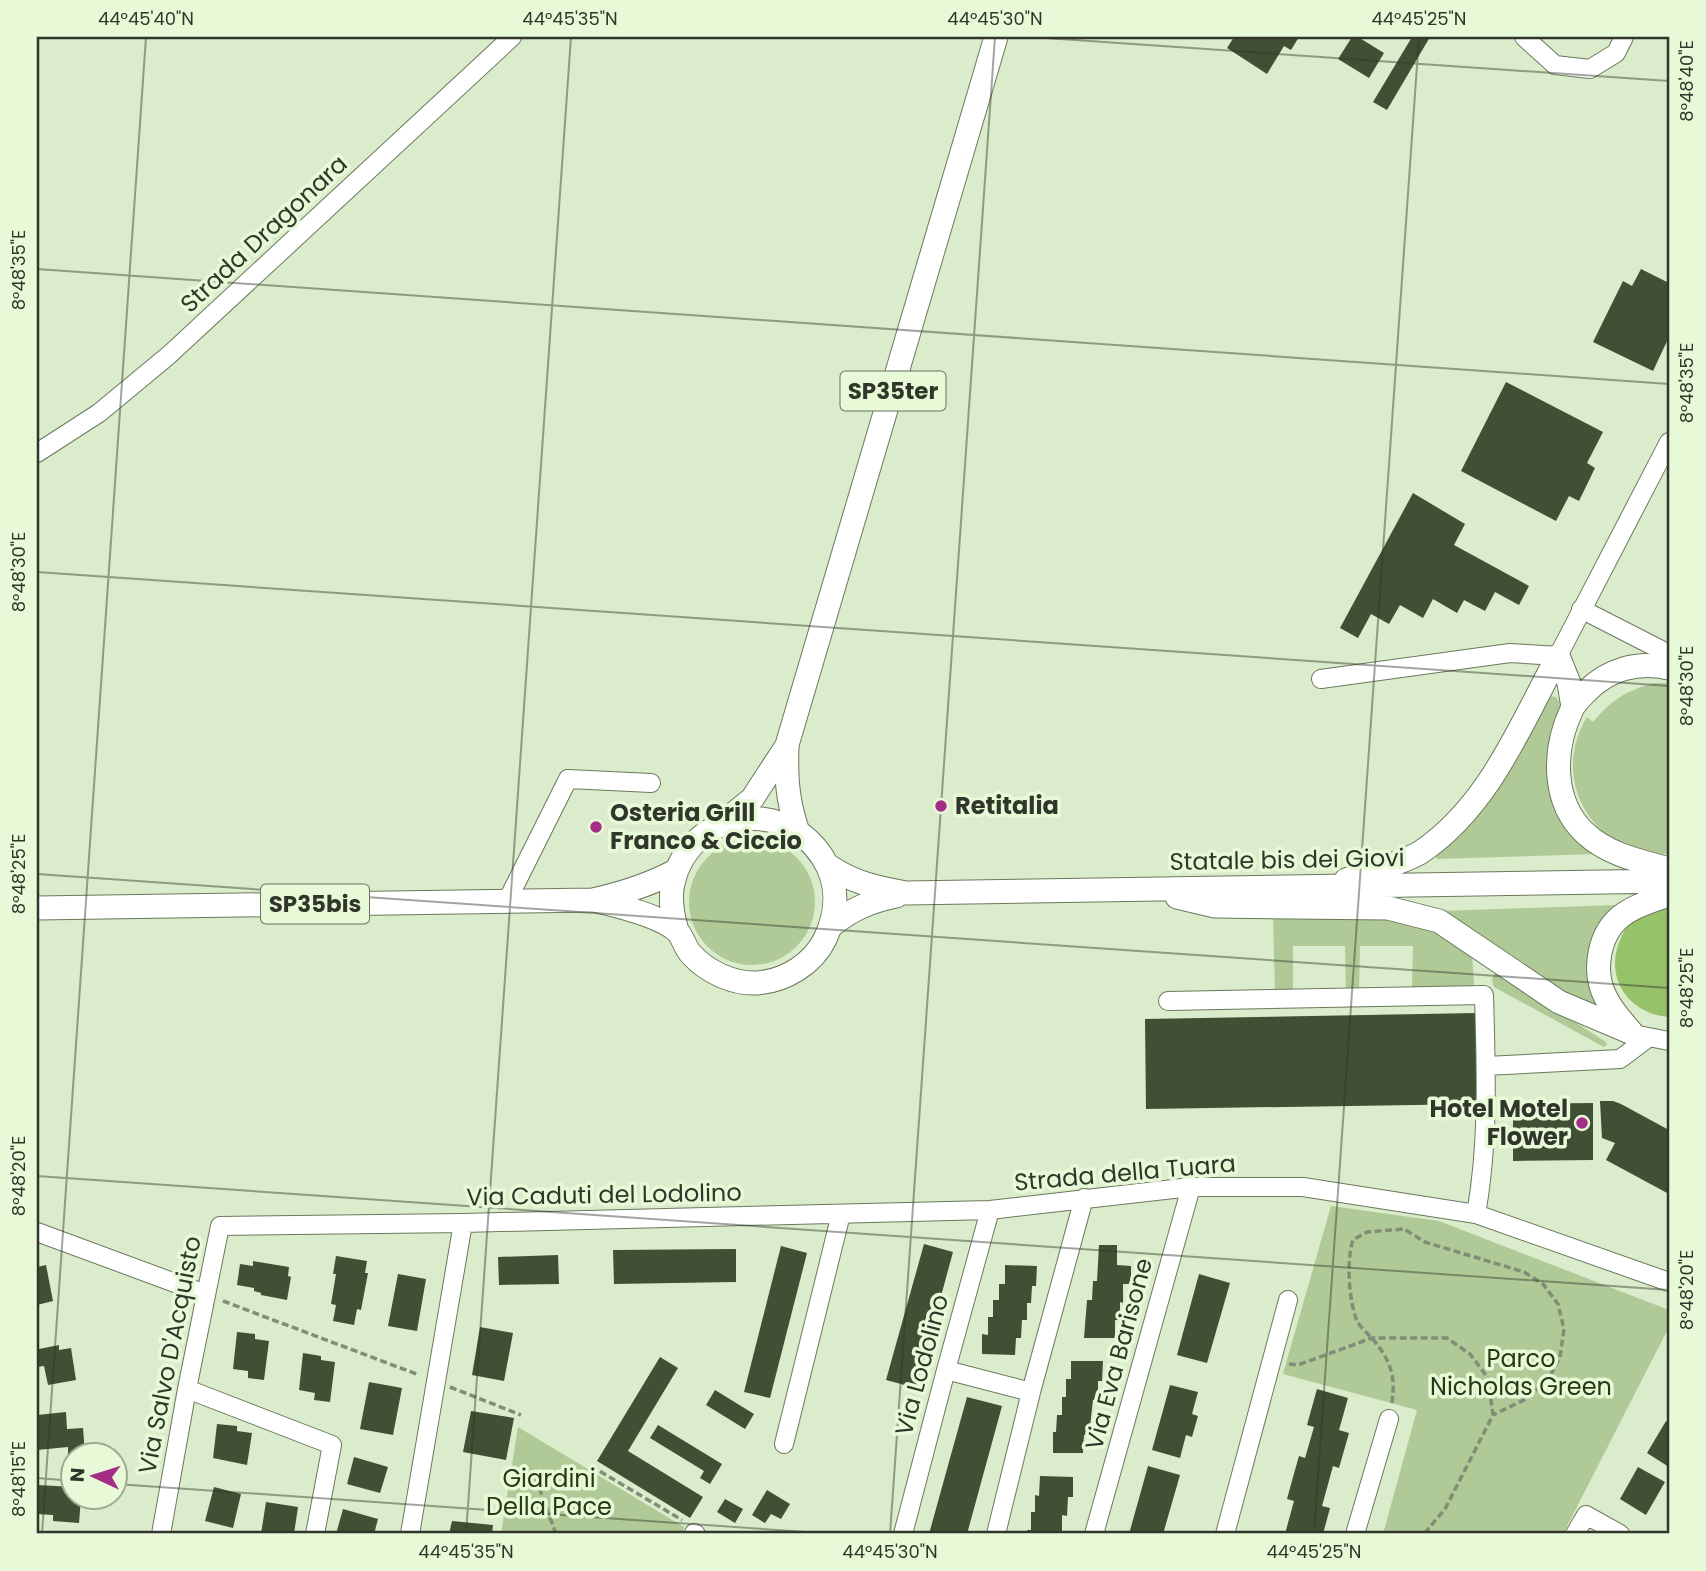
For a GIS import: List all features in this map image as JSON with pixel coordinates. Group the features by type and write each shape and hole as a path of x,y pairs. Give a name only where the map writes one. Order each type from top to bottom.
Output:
{"main road":[{"name":"SP35ter","path":"720,825 752,799 787,745 996,37"},
{"path":"1559,656 1569,683 1573,707"},
{"path":"1329,886 1419,854 1457,824 1485,791 1559,656"},
{"path":"1669,668 1643,665 1618,669 1595,682 1573,707 1558,766 1560,795 1572,818 1585,833 1607,849 1669,869"},
{"name":"SP35ter","path":"787,745 788,802 797,830"},
{"name":"Statale bis dei Giovi","path":"746,818 772,820 797,830 815,845 829,866 835,885 836,905 832,925 821,948 803,966 781,978 757,983 732,980 709,970 690,953 677,931 671,911 677,870 687,851 702,836 720,825 746,818"},
{"name":"Statale bis dei Giovi","path":"829,866 846,878 868,887 906,893 1669,881"},
{"name":"Statale bis dei Giovi","path":"37,908 593,900 629,892 654,883 677,870"},
{"path":"1140,889 1215,906 1388,908 1439,921 1559,1002 1640,1036"},
{"name":"Statale bis dei Giovi","path":"832,925 850,911 871,901 906,893"},
{"path":"1640,1036 1606,999 1599,981 1598,965 1603,942 1612,925 1625,914 1669,895"},
{"name":"Statale bis dei Giovi","path":"593,900 624,907 677,931"}],"street":[{"name":"Strada Dragonara","path":"37,453 99,413 169,355 512,37"},
{"path":"1524,37 1555,65 1590,69 1616,53 1624,37"},
{"path":"1321,679 1510,653 1559,656 1669,442"},
{"path":"1581,609 1669,654"},
{"path":"507,901 568,779 651,783"},
{"path":"1168,1001 1484,995 1484,1173 1476,1214"},
{"path":"1486,1066 1620,1059 1640,1036 1669,1041"},
{"name":"Strada della Tuara","path":"990,1210 1191,1187 1303,1187 1476,1214 1669,1282"},
{"name":"Via Eva Barisone","path":"1094,1534 1191,1187"},
{"path":"996,1534 1031,1392 1084,1198"},
{"name":"Via Caduti del Lodolino","path":"220,1226 990,1210"},
{"name":"Via Lodolino","path":"903,1534 990,1210"},
{"path":"784,1444 841,1214"},
{"path":"410,1534 463,1223"},
{"name":"Via Salvo D'Acquisto","path":"161,1534 220,1226"},
{"path":"37,1232 208,1295"},
{"path":"1224,1534 1288,1300"},
{"path":"946,1370 1031,1392"},
{"path":"187,1389 332,1445 316,1534"},
{"path":"1355,1534 1389,1419"},
{"path":"1575,1534 1586,1515 1620,1534"}],"path":[{"path":"1389,1419 1395,1384 1389,1360 1357,1322 1350,1281 1348,1254 1353,1240 1367,1232 1405,1230 1425,1242 1524,1272 1543,1284 1558,1304 1564,1329 1560,1357 1548,1380 1526,1399 1493,1415"},
{"path":"208,1295 426,1378"},
{"path":"1286,1363 1298,1365 1372,1338 1447,1338 1470,1354 1489,1378 1493,1415 1445,1509 1424,1534"},
{"path":"449,1386 521,1415"},
{"path":"591,1465 682,1520 695,1533"},
{"path":"510,1478 521,1478 533,1471 556,1534"}],"green space":[{"path":"1653,683 1669,683 1669,854 1652,855 1621,844 1603,832 1590,817 1580,799 1574,779 1573,759 1577,738 1587,717 1593,722 1620,697"},
{"path":"1550,696 1556,697 1562,706 1553,765 1597,854 1437,859 1435,855 1479,814 1491,798"},
{"path":"752,839 776,844 796,858 810,878 815,902 810,926 796,946 776,960 752,965 728,960 708,946 694,926 689,902 694,878 708,858 728,844"},
{"path":"1617,905 1607,921 1610,1013 1580,1004 1440,911"},
{"path":"1669,907 1669,1017 1642,1009 1631,1001 1617,979 1615,966 1616,952 1629,924 1643,915"},
{"path":"1363,911 1423,923 1472,955 1472,987 1412,988 1413,946 1360,946 1359,991 1346,992 1345,946 1293,946 1293,991 1275,991 1273,915"},
{"path":"1496,971 1607,1045 1604,1047 1494,987 1492,979"},
{"name":"Parco Nicholas Green","path":"1331,1206 1439,1221 1669,1310 1669,1327 1563,1534 1383,1534 1417,1410 1283,1374"},
{"name":"Giardini Della Pace","path":"518,1427 684,1527 685,1534 501,1534"}],"building":[{"path":"1234,37 1299,37 1291,50 1284,46 1267,74 1227,48"},
{"path":"1352,37 1358,37 1384,53 1369,78 1338,59"},
{"path":"1412,37 1430,37 1387,110 1373,102"},
{"path":"1641,269 1669,283 1669,337 1653,371 1593,342 1623,281 1632,286"},
{"path":"1506,382 1603,432 1587,463 1595,468 1579,501 1569,496 1556,521 1461,471"},
{"path":"1413,493 1465,524 1454,545 1529,586 1519,605 1495,592 1485,611 1464,600 1457,613 1433,599 1423,618 1400,605 1389,624 1371,614 1358,638 1340,628"},
{"path":"1476,1013 1478,1104 1146,1109 1145,1019"},
{"path":"1600,1101 1621,1104 1669,1130 1669,1194 1606,1160 1615,1143 1602,1138"},
{"path":"1593,1103 1593,1160 1513,1161 1513,1104"},
{"path":"924,1244 953,1252 916,1388 886,1380"},
{"path":"1099,1245 1117,1245 1117,1265 1131,1266 1131,1284 1123,1284 1120,1320 1115,1320 1115,1338 1084,1338 1087,1300 1092,1300 1093,1281 1097,1281"},
{"path":"781,1246 807,1253 770,1398 744,1392"},
{"path":"736,1249 736,1282 614,1284 613,1250"},
{"path":"558,1255 559,1284 499,1285 498,1257"},
{"path":"336,1256 367,1261 365,1273 368,1273 361,1310 357,1309 354,1325 333,1321 336,1305 331,1304"},
{"path":"253,1261 289,1267 288,1276 291,1277 287,1300 261,1295 254,1291 254,1288 237,1285 240,1264 253,1266"},
{"path":"46,1265 53,1301 37,1305 37,1267"},
{"path":"1005,1265 1037,1266 1036,1286 1032,1286 1031,1303 1027,1303 1027,1320 1022,1320 1021,1338 1016,1338 1015,1355 982,1354 982,1334 988,1335 988,1317 993,1317 993,1300 999,1300 999,1284 1005,1284"},
{"path":"398,1274 426,1279 417,1331 388,1326"},
{"path":"1199,1274 1230,1283 1207,1363 1177,1355"},
{"path":"480,1327 513,1333 504,1381 472,1375"},
{"path":"237,1332 255,1334 255,1339 269,1341 264,1380 248,1378 248,1371 233,1369"},
{"path":"37,1343 39,1349 59,1345 59,1350 71,1348 76,1380 48,1385 44,1366 37,1367"},
{"path":"303,1353 335,1362 330,1402 314,1400 315,1393 299,1390"},
{"path":"660,1357 678,1368 628,1451 703,1497 690,1518 597,1461"},
{"path":"1071,1361 1103,1361 1102,1381 1098,1381 1098,1400 1093,1400 1089,1435 1084,1435 1083,1453 1053,1453 1053,1432 1056,1432 1057,1415 1062,1415 1066,1379 1071,1379"},
{"path":"369,1382 402,1388 393,1435 360,1429"},
{"path":"1170,1385 1198,1392 1192,1414 1198,1416 1192,1437 1186,1435 1180,1458 1152,1450"},
{"path":"1317,1389 1348,1398 1339,1430 1349,1433 1339,1468 1333,1466 1322,1506 1330,1508 1323,1534 1285,1534 1294,1501 1287,1499 1299,1456 1305,1458 1314,1427 1307,1425"},
{"path":"715,1390 754,1414 745,1429 706,1405"},
{"path":"967,1397 1002,1406 967,1534 929,1534"},
{"path":"471,1411 514,1418 506,1460 463,1452"},
{"path":"66,1412 67,1429 83,1428 84,1442 60,1442 60,1448 37,1450 37,1415"},
{"path":"1666,1421 1669,1423 1669,1467 1647,1453"},
{"path":"217,1424 237,1426 237,1431 252,1433 247,1465 213,1458"},
{"path":"658,1425 722,1464 710,1484 700,1478 704,1471 650,1438"},
{"path":"354,1457 388,1467 380,1493 347,1484"},
{"path":"1148,1466 1180,1475 1163,1534 1129,1534"},
{"path":"1638,1467 1665,1482 1646,1515 1620,1499"},
{"path":"1040,1476 1073,1477 1073,1497 1068,1497 1067,1516 1062,1515 1062,1533 1027,1534 1027,1530 1031,1530 1031,1512 1035,1512 1035,1495 1039,1496"},
{"path":"37,1485 60,1486 60,1512 80,1512 79,1523 53,1521 53,1515 37,1514"},
{"path":"214,1487 241,1494 233,1528 205,1521"},
{"path":"767,1490 790,1504 781,1519 771,1514 765,1523 752,1515"},
{"path":"725,1499 743,1509 735,1523 717,1512"},
{"path":"266,1502 298,1507 294,1534 261,1534"},
{"path":"343,1509 378,1519 374,1534 336,1534"},
{"path":"452,1521 493,1525 492,1534 449,1534"}],"place":[{"name":"Retitalia","path":"941,806"},
{"name":"Osteria Grill Franco & Ciccio","path":"596,827"},
{"name":"Hotel Motel Flower","path":"1582,1123"}]}
